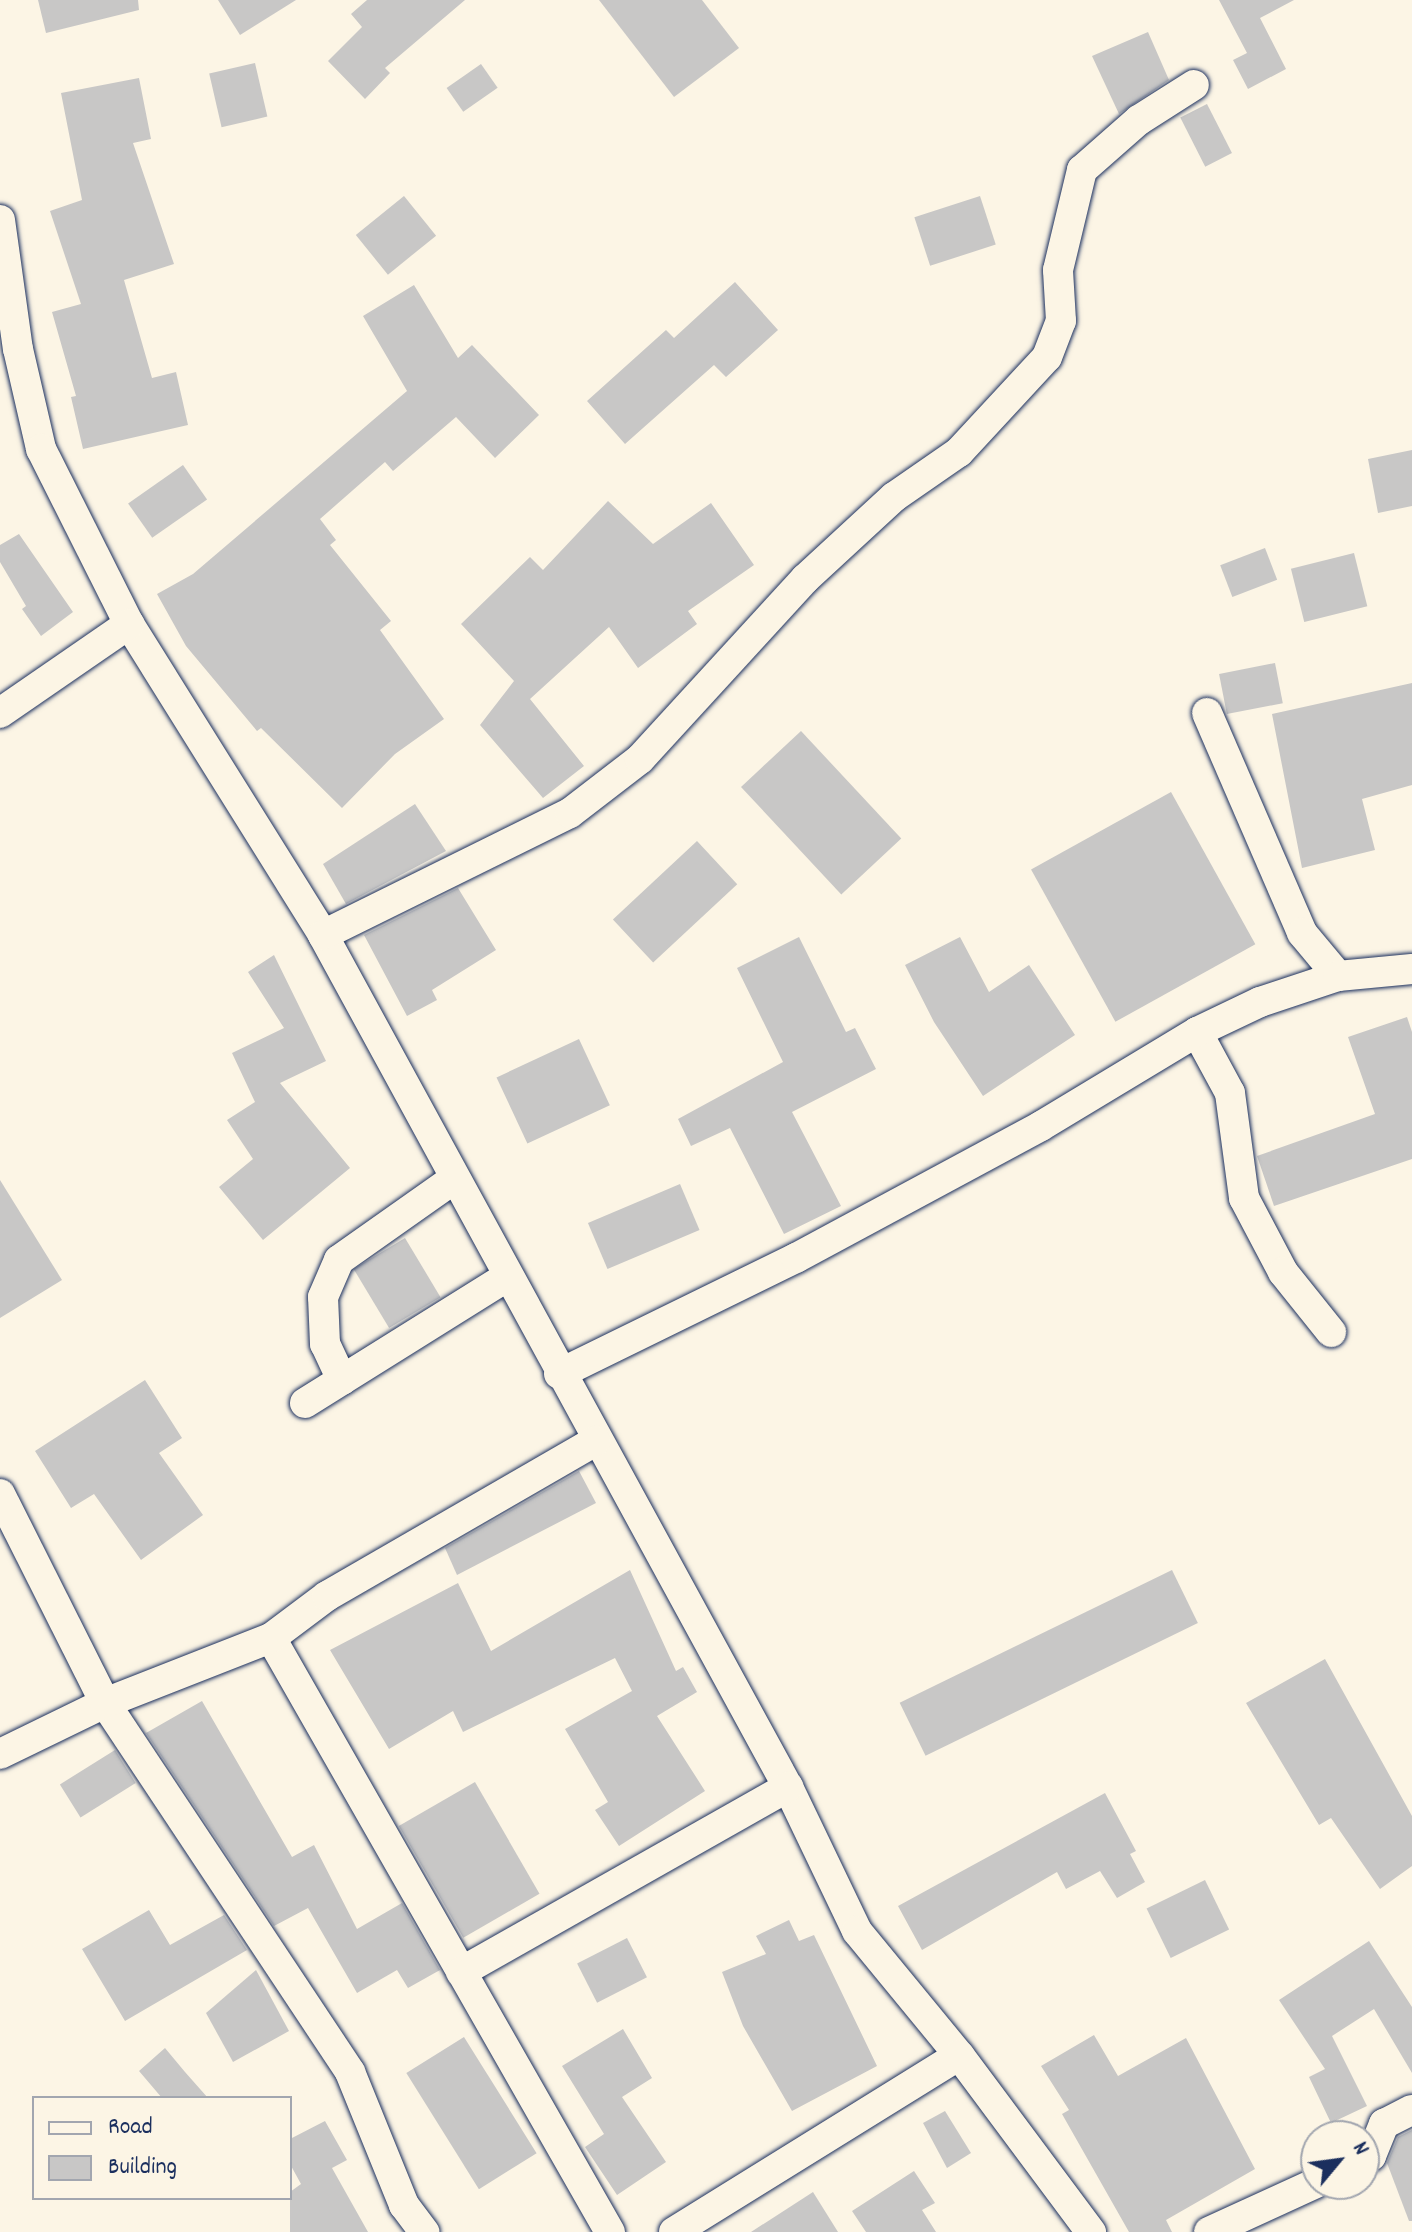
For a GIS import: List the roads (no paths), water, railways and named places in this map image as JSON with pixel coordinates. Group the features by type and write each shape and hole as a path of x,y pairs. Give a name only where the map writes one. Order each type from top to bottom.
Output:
{"street":[{"path":"323,935 570,813 640,759 805,579 894,497 959,452 1047,357 1061,321 1058,270 1082,170 1139,120 1194,85"},
{"path":"0,220 18,349 41,449 129,624 323,935 559,1374 788,1787 857,1931 959,2055 1091,2232"},
{"path":"0,713 129,624"},
{"path":"1207,713 1302,933 1338,976"},
{"path":"559,1374 809,1251 1041,1126 1197,1032 1260,1002 1338,976 1412,969"},
{"path":"1197,1032 1230,1093 1244,1198 1283,1272 1331,1332"},
{"path":"342,1380 325,1344 323,1297 339,1260 454,1179"},
{"path":"305,1403 507,1277"},
{"path":"0,1754 105,1703 271,1638 327,1596 596,1441"},
{"path":"0,1494 105,1703 350,2072 404,2205 424,2232"},
{"path":"271,1638 610,2232"},
{"path":"461,1972 788,1787"},
{"path":"674,2232 959,2055"},
{"path":"1380,2134 1384,2124 1412,2110"},
{"path":"1209,2232 1300,2190"}]}
